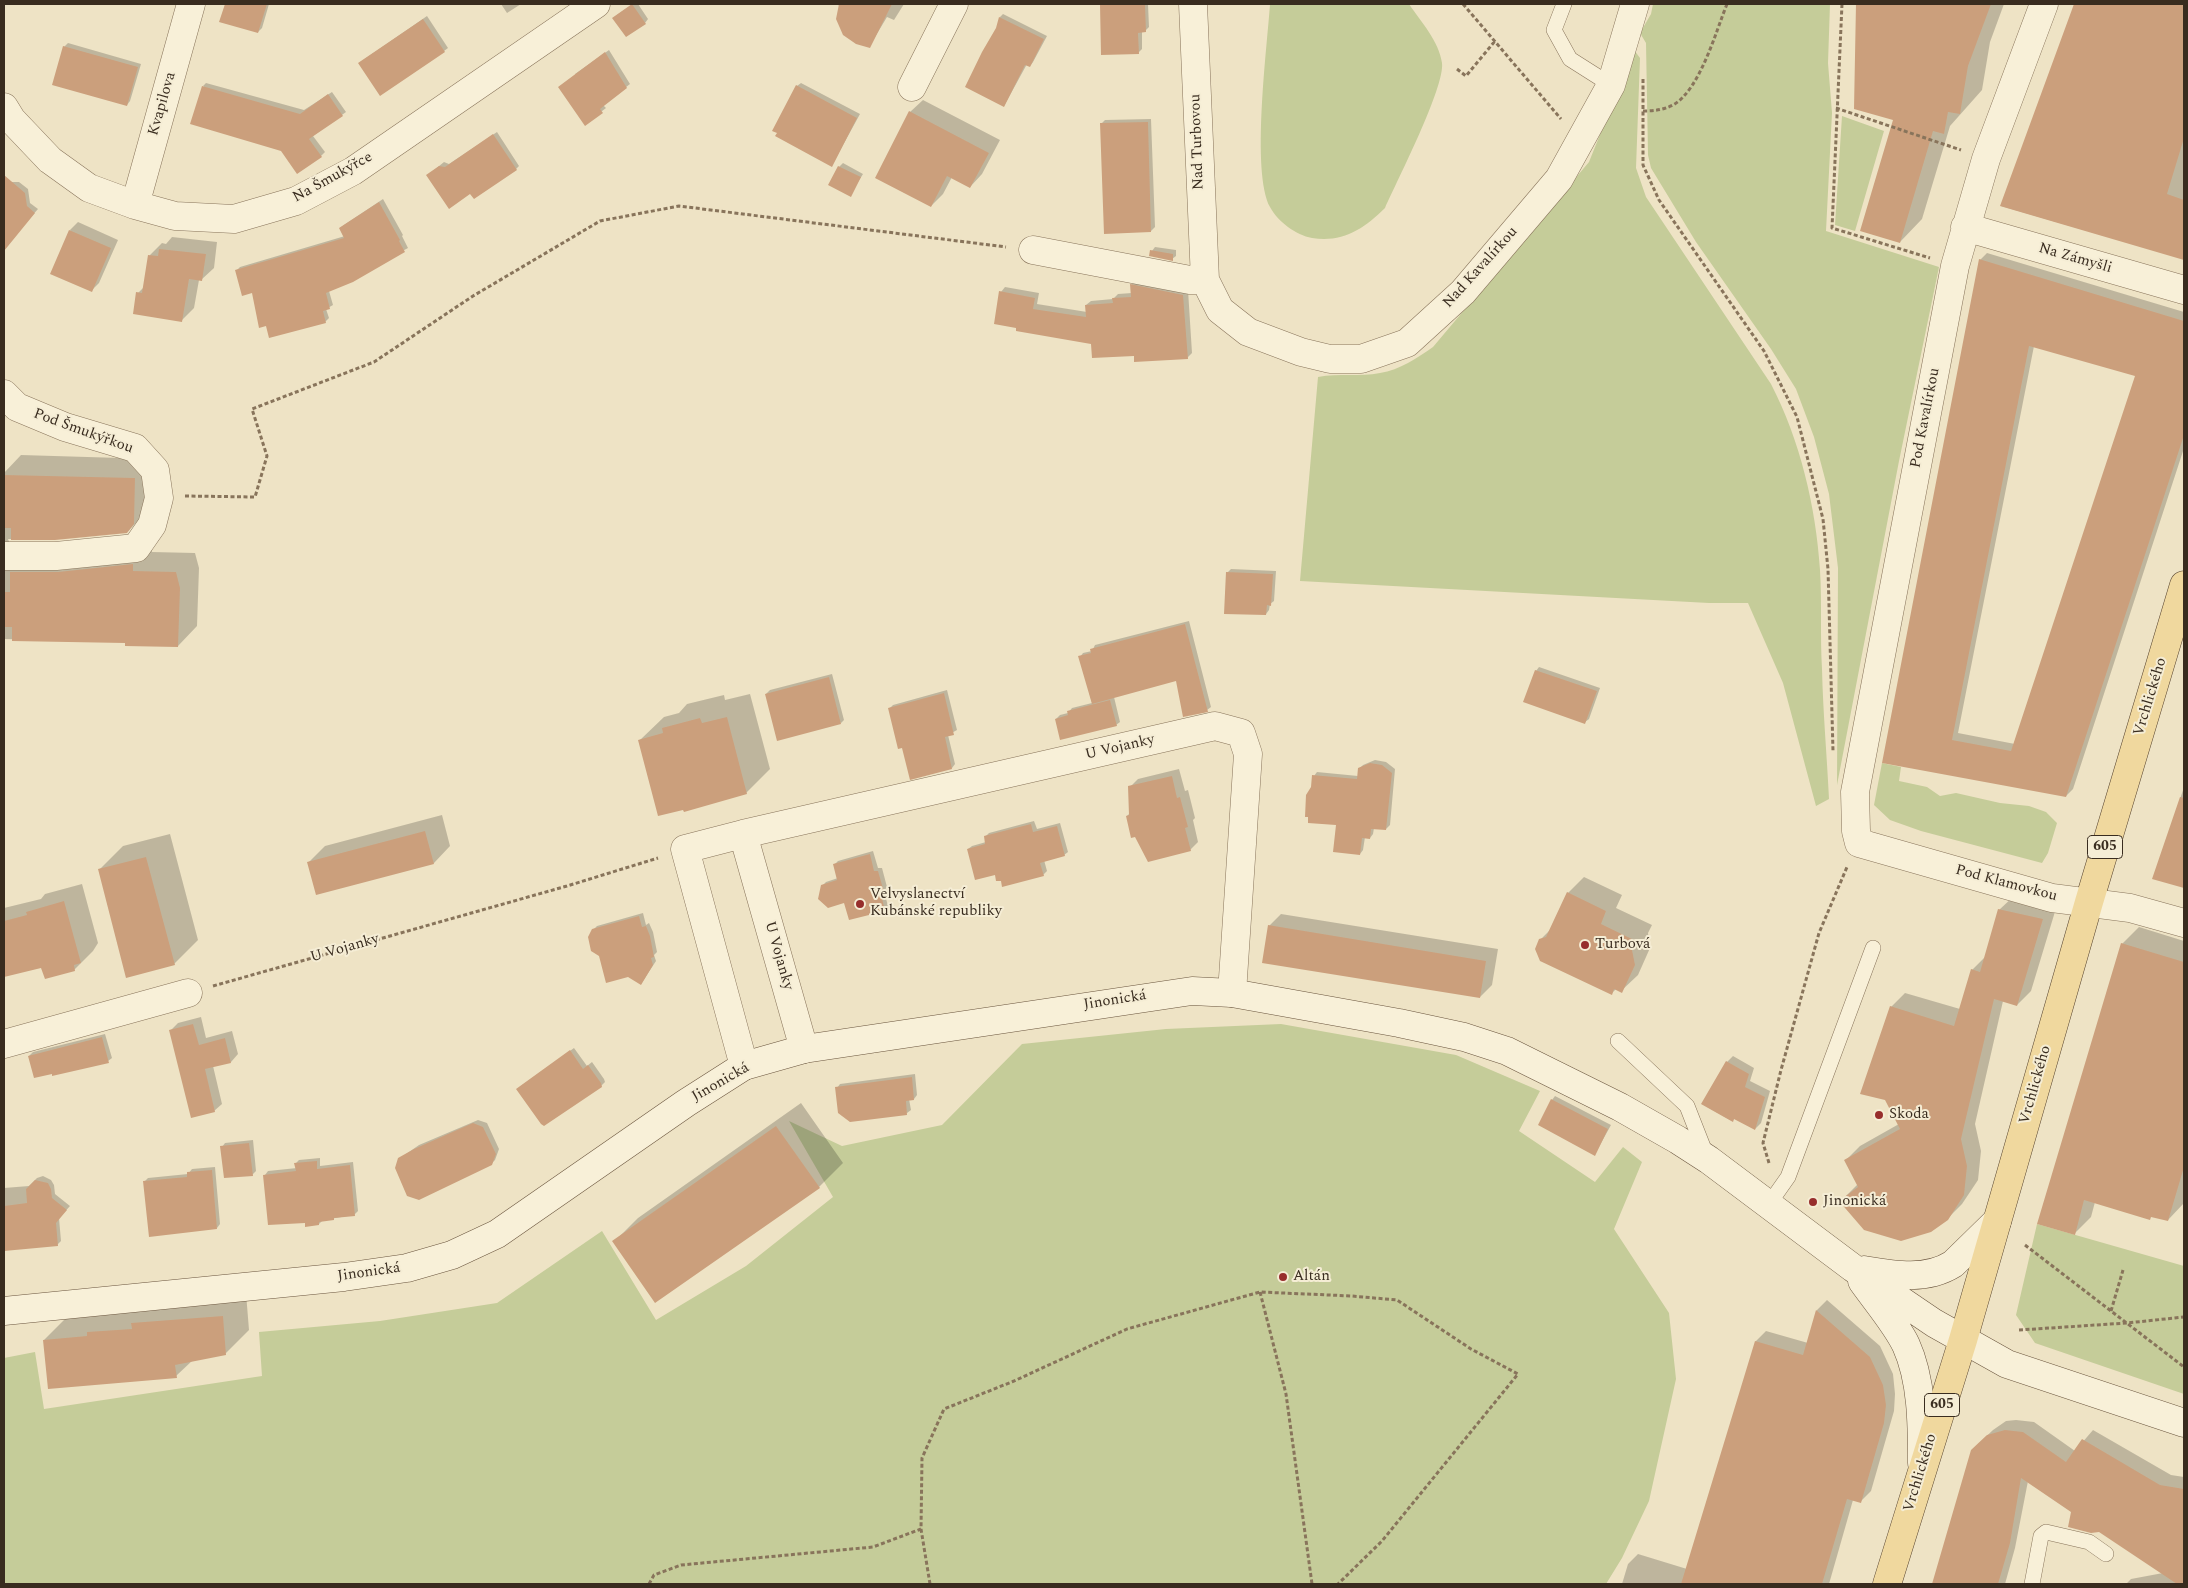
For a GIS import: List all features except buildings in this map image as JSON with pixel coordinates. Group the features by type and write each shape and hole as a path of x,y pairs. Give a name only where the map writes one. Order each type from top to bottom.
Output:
{"main road":[{"name":"Vrchlického","path":"1887,1584 1921,1469 1963,1340 2089,902 2182,602"}],"street":[{"name":"Kvapilova","path":"135,205 191,4"},
{"name":"Na Šmukýřce","path":"4,107 12,120 50,160 89,188 135,205 175,216 234,219 296,201 353,171 596,4"},
{"path":"912,87 954,4"},
{"name":"Nad Turbovou","path":"1193,4 1205,280"},
{"name":"Nad Kavalírkou","path":"1205,280 1220,310 1248,332 1301,352 1330,359 1361,359 1407,343 1462,292 1559,179 1611,85 1635,4"},
{"name":"Pod Kavalírkou","path":"1859,843 1856,831 1855,792 1955,266 1986,159 2044,4"},
{"name":"Na Zámyšli","path":"1965,227 2184,290"},
{"path":"1034,250 1190,280 1205,280"},
{"name":"Pod Šmukýřkou","path":"4,394 17,407 65,427 135,448 155,470 159,498 152,525 136,548 56,556 4,556"},
{"name":"U Vojanky","path":"685,849 1215,726 1241,733 1248,754 1232,993"},
{"name":"U Vojanky","path":"744,834 804,1049"},
{"name":"Pod Klamovkou","path":"1859,843 2052,898 2130,908 2184,923"},
{"path":"685,849 744,1066"},
{"name":"Jinonická","path":"4,1311 344,1277 407,1268 452,1255 496,1234 686,1103 744,1066 804,1049 1163,994 1192,991 1232,993 1399,1023 1464,1037 1507,1052 1620,1108 1709,1160 1853,1268 1934,1323 1963,1340 2018,1370 2184,1423"},
{"path":"4,1044 188,993"},
{"path":"1853,1268 1902,1277 1945,1269 1953,1264 1997,1220"},
{"path":"1853,1268 1905,1343 1911,1358 1922,1418 1921,1469"}],"lane":[{"path":"1564,4 1554,30 1570,59 1611,85"},
{"path":"1769,1204 1788,1177 1872,948"},
{"path":"1618,1041 1688,1106 1709,1160"},
{"path":"2032,1584 2040,1536 2046,1532 2089,1542 2106,1554"}],"path":[{"path":"1463,4 1565,123"},
{"path":"1643,111 1657,111 1674,104 1690,89 1703,64 1727,4"},
{"path":"1842,4 1832,228 1955,266"},
{"path":"1457,69 1466,76 1495,41"},
{"path":"1643,75 1643,165 1659,200 1764,351 1797,417 1823,519 1826,544 1833,760"},
{"path":"1836,108 1986,159"},
{"path":"159,498 174,496 255,497 267,456 252,409 374,362 473,296 600,221 679,206 1034,250"},
{"path":"1769,1163 1763,1142 1819,933 1836,889 1859,843"},
{"name":"U Vojanky","path":"188,993 567,886 685,849"},
{"path":"2025,1245 2184,1367"},
{"path":"2111,1310 2123,1270"},
{"path":"1260,1292 1286,1394 1312,1584"},
{"path":"930,1584 921,1529 922,1458 944,1409 1014,1382 1127,1329 1260,1292 1397,1300 1471,1349 1518,1374 1382,1541 1338,1584"},
{"path":"2019,1330 2127,1323 2184,1317"},
{"path":"649,1584 654,1575 681,1565 873,1547 921,1529"}],"green space":[{"path":"1270,4 1409,4 1429,32 1440,55 1442,63 1441,75 1436,92 1385,208 1352,233 1333,238 1312,238 1294,231 1283,223 1270,207 1264,190 1261,139"},
{"path":"1653,4 1830,4 1828,63 1832,113 1826,231 1939,267 1899,461 1837,785 1838,568 1829,494 1814,437 1796,389 1771,349 1696,242 1651,168 1648,155 1646,43 1640,33 1651,14"},
{"path":"1634,50 1640,58 1636,168 1646,197 1771,384 1790,428 1805,474 1815,522 1820,570 1821,645 1829,799 1816,806 1783,683 1748,603 1709,603 1300,581 1318,377 1372,374 1387,371 1408,363 1433,347 1589,162"},
{"path":"1842,116 1884,131 1855,231 1835,225"},
{"path":"1882,763 1901,767 1899,781 1927,787 1940,796 1956,793 2000,803 2029,806 2046,812 2057,823 2048,853 2042,863 1921,831 1890,820 1874,805"},
{"path":"1281,1024 1456,1055 1540,1091 1519,1131 1595,1182 1623,1147 1642,1162 1614,1229 1669,1313 1676,1379 1649,1501 1622,1558 1606,1584 4,1584 4,1358 35,1352 44,1409 262,1376 259,1332 380,1321 497,1303 602,1231 656,1320 746,1266 833,1197 789,1121 842,1146 942,1125 1022,1044 1166,1029"},
{"path":"2037,1224 2184,1266 2184,1394 2035,1343 2016,1315"}],"place":[{"name":"Velvyslanectví Kubánské republiky","path":"860,904"},
{"name":"Turbová","path":"1585,945"},
{"name":"Skoda","path":"1879,1115"},
{"name":"Jinonická","path":"1813,1202"},
{"name":"Altán","path":"1283,1277"}]}
